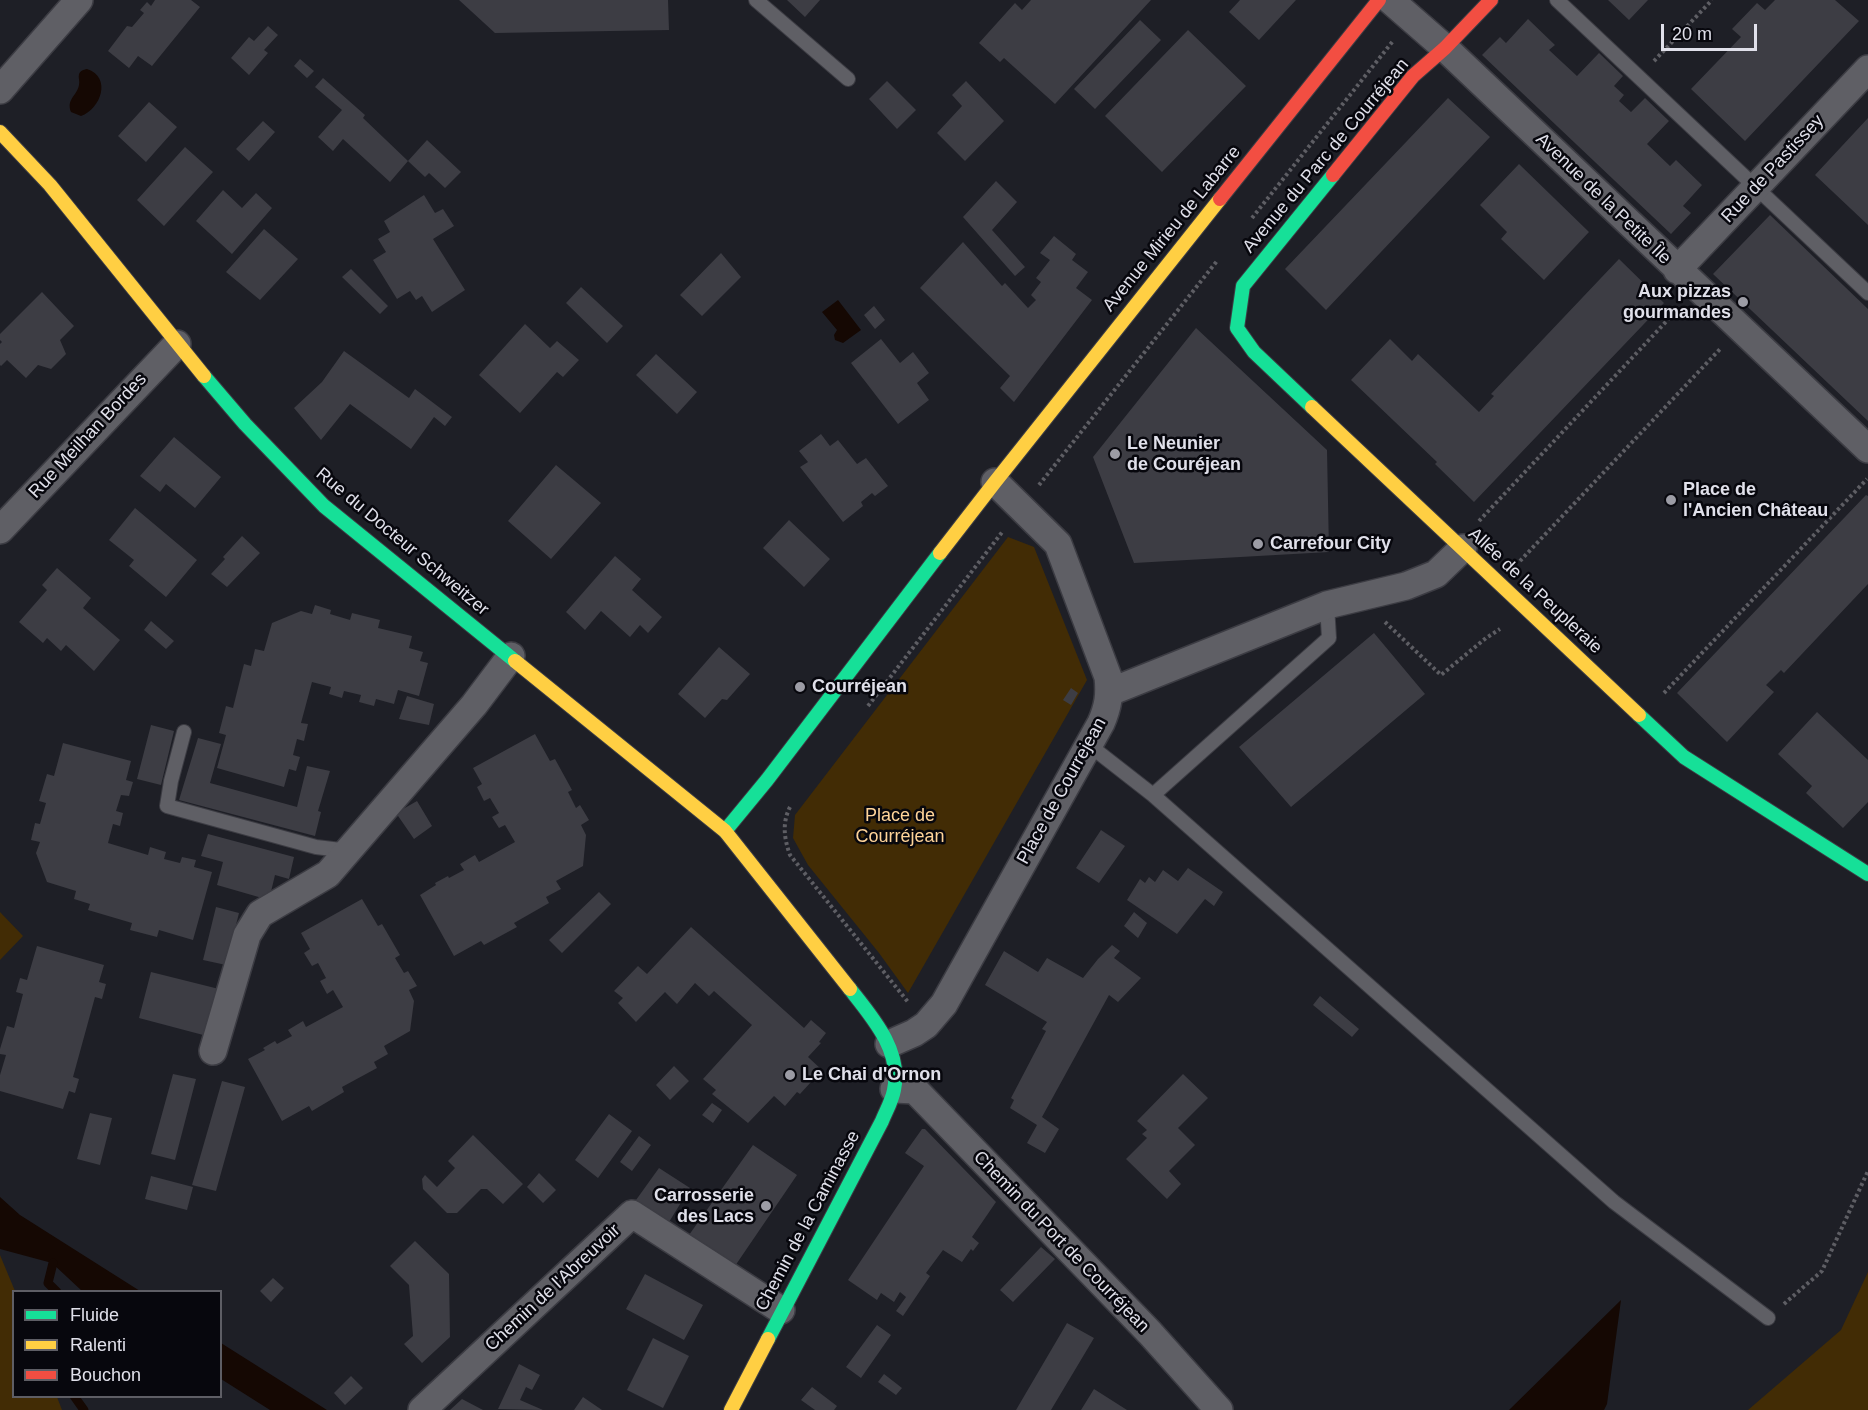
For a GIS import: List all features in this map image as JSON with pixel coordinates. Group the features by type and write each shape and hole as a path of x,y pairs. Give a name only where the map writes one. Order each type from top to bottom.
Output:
{"street":[{"path":"0,90 79,0"},
{"name":"Avenue Mirieu de Labarre","path":"995,482 1379,0"},
{"name":"Avenue de la Petite Île","path":"1390,0 1445,48 1868,449"},
{"name":"Avenue du Parc de Courréjean","path":"1243,286 1413,76 1445,48 1491,0"},
{"name":"Rue de Pastissey","path":"1677,270 1868,69"},
{"name":"Rue du Docteur Schweitzer","path":"0,132 50,184 177,344 245,424 324,506 725,831"},
{"name":"Allée de la Peupleraie","path":"1243,286 1238,328 1254,352 1469,537 1684,757 1868,874"},
{"name":"Rue Meilhan Bordes","path":"0,530 177,344"},
{"path":"889,1044 876,1022 725,831 767,780 995,482 1058,544 1108,678 1110,692 1327,605 1406,586 1436,574 1469,537"},
{"path":"213,1051 247,935 260,914 328,874 474,705 511,656"},
{"name":"Place de Courrejean","path":"889,1044 926,1025 944,1005 1101,723 1108,708 1110,692"},
{"name":"Chemin de la Caminasse","path":"730,1410 882,1121 894,1089 895,1065 889,1044"},
{"name":"Chemin du Port de Courréjean","path":"894,1089 915,1090 1150,1333 1219,1410"},
{"name":"Chemin de l'Abreuvoir","path":"422,1410 632,1214 781,1310"}],"lane":[{"path":"756,0 848,79"},
{"path":"1557,0 1868,293"},
{"path":"1154,795 1329,638 1327,605"},
{"path":"184,732 167,806 316,847 349,851"},
{"path":"1089,745 1154,795 1614,1202 1767,1318"}],"path":[{"path":"1639,77 1712,0"},
{"path":"1469,537 1685,302"},
{"path":"1515,565 1723,346"},
{"path":"1657,700 1868,478"},
{"path":"866,709 1006,528"},
{"path":"1378,616 1441,675 1506,624"},
{"path":"794,802 789,809 784,826 785,842 790,855 926,1025"},
{"path":"1767,1318 1822,1271 1868,1171"}],"green space":[{"name":"Place de Courréjean","path":"1008,537 1034,547 1087,680 908,993 808,865 793,838 795,815"},
{"path":"0,912 23,936 0,960"},
{"path":"0,1255 15,1290 12,1290 12,1398 57,1398 62,1410 0,1410"},
{"path":"1868,1272 1868,1410 1748,1410 1841,1330"}],"shaded area":[{"path":"87,69 95,73 99,79 101,93 94,107 81,116 71,112 70,104 78,89 79,74"},
{"path":"838,300 861,330 843,343 835,340 834,335 837,330 822,312"},
{"path":"0,1197 20,1215 138,1290 81,1290 52,1263 0,1249"},
{"path":"1621,1300 1607,1404 1604,1410 1509,1410"},
{"path":"222,1344 327,1410 270,1410 222,1380"}],"building":[{"path":"155,0 191,0 200,7 152,66 138,56 129,68 108,51 127,26 132,27 144,13 140,10 147,2 151,6"},
{"path":"459,0 668,0 669,30 495,33"},
{"path":"787,0 820,0 805,17"},
{"path":"1031,0 1151,0 1055,104 1004,58 1000,62 979,43 1015,3 1022,10"},
{"path":"1240,0 1296,0 1259,40 1229,12"},
{"path":"1608,0 1648,0 1629,20"},
{"path":"1775,0 1835,0 1859,21 1745,141 1691,89 1741,37 1732,29 1757,3 1765,10"},
{"path":"1528,19 1555,45 1549,50 1577,76 1599,53 1623,76 1614,86 1624,95 1619,101 1631,112 1645,98 1669,121 1647,144 1670,166 1676,160 1702,185 1683,206 1691,213 1671,234 1482,55 1500,37 1506,43"},
{"path":"1140,20 1161,40 1095,109 1074,89"},
{"path":"268,26 278,35 264,50 268,53 249,75 231,58 249,37 254,41"},
{"path":"1188,30 1246,86 1162,172 1105,116"},
{"path":"300,59 314,71 307,78 294,66"},
{"path":"323,78 365,115 363,118 408,161 390,182 343,139 333,151 318,137 342,110 315,87"},
{"path":"887,81 916,110 897,129 869,99"},
{"path":"966,81 1004,121 965,161 937,133 962,106 952,95"},
{"path":"1448,98 1490,137 1326,310 1285,269"},
{"path":"149,102 177,127 146,162 118,136"},
{"path":"1868,118 1868,225 1815,175"},
{"path":"263,121 275,132 249,161 236,149"},
{"path":"427,140 461,172 445,188 429,173 425,177 408,161"},
{"path":"185,147 213,172 164,226 137,200"},
{"path":"1519,164 1589,232 1544,280 1501,239 1507,232 1480,205"},
{"path":"996,181 1017,202 992,230 1025,267 1015,276 963,217"},
{"path":"223,190 242,208 256,193 272,208 232,254 196,221"},
{"path":"424,195 435,213 443,209 454,226 433,239 465,290 432,312 422,296 416,300 410,291 397,299 373,260 386,252 378,239 390,232 384,221"},
{"path":"1770,215 1868,309 1868,421 1713,274"},
{"path":"264,229 298,259 260,300 226,272"},
{"path":"1054,236 1076,254 1072,260 1088,272 1076,288 1092,300 1014,402 1000,388 1010,376 920,288 963,242 1002,286 1005,283 1028,308 1036,300 1031,295 1041,282 1036,278 1050,260 1040,253"},
{"path":"721,253 741,277 702,316 680,295"},
{"path":"1619,259 1664,303 1474,502 1435,464 1437,462 1351,380 1390,339 1412,361 1418,354 1479,412 1494,396 1491,394"},
{"path":"351,269 388,306 380,314 342,277"},
{"path":"581,287 623,326 607,343 566,303"},
{"path":"42,292 74,326 60,340 66,354 51,369 38,365 26,378 7,360 0,365 0,344 2,342 0,334"},
{"path":"874,306 885,320 875,329 864,315"},
{"path":"525,324 550,348 557,341 579,360 563,377 557,372 520,413 479,375"},
{"path":"1196,328 1327,450 1329,552 1134,563 1093,457"},
{"path":"881,339 900,363 913,352 929,373 917,383 929,400 898,424 851,363"},
{"path":"344,351 409,398 415,389 452,417 445,426 434,417 411,449 350,404 321,440 294,408 322,382"},
{"path":"656,354 697,392 677,414 636,375"},
{"path":"821,434 830,446 838,440 857,464 866,458 888,486 875,496 872,493 861,502 863,506 843,522 800,467 808,462 799,451"},
{"path":"174,437 221,477 195,508 166,484 160,492 140,476"},
{"path":"556,465 601,503 551,559 508,521"},
{"path":"1866,495 1868,496 1868,584 1784,673 1781,670 1766,685 1774,692 1727,742 1677,693"},
{"path":"135,508 197,560 166,597 129,566 134,560 109,540"},
{"path":"789,520 830,559 804,587 763,548"},
{"path":"242,536 260,553 227,587 211,574"},
{"path":"615,556 641,579 632,590 662,617 648,633 640,625 630,637 601,611 585,630 566,612"},
{"path":"57,568 91,598 83,608 120,640 94,671 66,645 61,651 47,638 43,643 19,622 47,590 42,585"},
{"path":"315,605 331,610 330,614 350,620 352,613 380,620 378,628 412,636 409,648 423,652 420,661 428,663 419,696 398,690 394,704 376,699 374,706 359,702 361,695 344,691 342,698 329,694 331,687 312,682 301,723 308,724 304,741 297,739 293,755 300,757 296,771 289,769 284,787 217,768 226,735 219,733 226,706 233,708 244,664 251,666 255,649 264,651 272,623 301,611 312,614"},
{"path":"151,621 174,641 166,649 144,630"},
{"path":"1374,633 1425,694 1291,807 1239,747"},
{"path":"719,647 750,674 727,700 722,699 705,718 678,694"},
{"path":"1071,688 1078,693 1071,705 1063,700"},
{"path":"407,696 434,704 429,725 399,719"},
{"path":"1817,712 1868,760 1868,802 1843,828 1806,793 1812,786 1778,754"},
{"path":"151,725 174,731 161,785 137,779"},
{"path":"535,734 550,761 555,759 572,790 568,792 576,808 580,805 589,820 581,825 586,835 583,866 556,881 561,889 546,897 549,903 514,923 517,927 484,945 481,941 454,956 420,895 436,885 435,883 464,870 460,864 475,855 479,862 515,842 505,825 499,828 492,817 499,813 490,798 484,801 477,787 482,784 473,768"},
{"path":"198,738 221,744 210,783 297,807 307,766 330,771 318,811 321,812 315,836 179,800"},
{"path":"63,743 131,761 126,780 133,782 129,796 121,795 116,811 123,813 120,826 113,824 108,843 148,855 150,847 166,852 164,859 180,863 182,857 196,860 194,867 212,872 193,940 159,930 157,937 130,930 132,923 88,910 90,904 74,899 76,891 47,882 36,853 40,842 31,840 35,823 40,824 46,803 39,801 47,774 54,776"},
{"path":"417,801 432,826 414,839 396,813"},
{"path":"1101,830 1125,846 1099,883 1076,868"},
{"path":"208,834 294,857 289,879 275,875 269,900 217,885 223,862 201,856"},
{"path":"1188,868 1223,892 1214,906 1205,899 1177,934 1127,900 1140,879 1145,883 1149,877 1155,882 1163,870 1178,881"},
{"path":"599,892 611,904 562,953 549,940"},
{"path":"362,899 378,926 382,924 400,955 395,958 404,973 408,971 417,986 409,990 414,1001 410,1031 384,1046 388,1054 374,1062 377,1068 342,1087 344,1092 312,1111 309,1106 282,1121 248,1059 265,1050 263,1048 275,1041 277,1044 292,1036 288,1030 303,1021 306,1027 343,1007 333,990 327,994 320,981 326,978 318,963 312,966 304,953 310,949 301,933"},
{"path":"216,907 239,913 226,965 203,960"},
{"path":"1134,912 1147,923 1138,938 1124,926"},
{"path":"691,927 804,1028 811,1020 826,1033 819,1042 821,1043 808,1057 822,1070 800,1094 797,1092 785,1106 774,1096 748,1123 712,1094 716,1090 703,1079 752,1025 714,991 709,996 695,983 677,1004 665,992 636,1022 618,1003 623,998 614,991 638,966 647,974"},
{"path":"1112,945 1120,951 1114,958 1141,978 1118,1002 1109,995 1042,1117 1059,1129 1045,1153 1027,1143 1037,1125 1010,1108 1014,1100 1011,1098 1046,1031 1042,1029 1047,1022 985,985 1004,951 1038,972 1047,958 1083,978"},
{"path":"37,946 104,965 99,982 106,984 102,999 95,997 73,1077 79,1079 75,1093 69,1091 63,1109 0,1091 0,1075 6,1055 0,1054 0,1049 7,1026 14,1028 23,994 16,992 20,978 27,980"},
{"path":"151,972 219,989 207,1036 139,1018"},
{"path":"1320,996 1359,1029 1352,1037 1313,1005"},
{"path":"674,1066 689,1081 670,1100 656,1085"},
{"path":"173,1074 196,1079 175,1160 151,1154"},
{"path":"1183,1074 1208,1098 1178,1128 1195,1145 1169,1171 1181,1184 1167,1199 1126,1159 1147,1138 1142,1134 1147,1130 1137,1121"},
{"path":"222,1081 245,1087 216,1191 192,1185"},
{"path":"712,1103 722,1110 713,1123 702,1115"},
{"path":"90,1113 112,1118 100,1165 77,1159"},
{"path":"609,1114 632,1131 598,1178 575,1160"},
{"path":"922,1129 925,1129 996,1202 972,1237 979,1243 973,1251 971,1249 962,1262 943,1250 926,1273 930,1276 903,1316 896,1311 906,1297 900,1292 894,1302 881,1293 877,1300 848,1280 924,1166 905,1153"},
{"path":"473,1135 523,1184 503,1204 487,1189 481,1189 457,1213 447,1213 423,1189 422,1179 425,1175 437,1187 455,1168 448,1161"},
{"path":"639,1136 651,1145 632,1171 620,1162"},
{"path":"753,1145 797,1175 735,1266 689,1235"},
{"path":"659,1168 690,1188 669,1222 636,1200"},
{"path":"539,1173 556,1190 543,1203 527,1187"},
{"path":"151,1176 193,1187 187,1210 145,1199"},
{"path":"415,1241 449,1274 450,1337 422,1363 404,1344 413,1336 409,1285 390,1266"},
{"path":"1041,1247 1055,1259 1013,1302 1000,1290"},
{"path":"645,1274 703,1305 684,1340 626,1309"},
{"path":"273,1278 284,1288 271,1302 260,1291"},
{"path":"1067,1323 1094,1338 1051,1410 1016,1410"},
{"path":"877,1325 891,1335 861,1378 846,1367"},
{"path":"653,1338 689,1356 663,1408 627,1390"},
{"path":"519,1364 540,1375 532,1390 526,1387 520,1400 543,1410 498,1409"},
{"path":"884,1374 902,1388 896,1395 878,1382"},
{"path":"351,1376 363,1388 345,1405 334,1393"},
{"path":"812,1387 837,1406 834,1410 815,1410 801,1400"},
{"path":"1094,1389 1127,1410 1081,1410"},
{"path":"583,1397 602,1410 574,1410"},
{"path":"462,1399 483,1410 450,1410"}],"waterway":[{"path":"53,1263 48,1283 55,1290"},
{"path":"75,1398 84,1410"}],"traffic: fast":[{"path":"1312,407 1254,352 1237,328 1243,286 1333,175"},
{"path":"204,376 245,424 324,506 515,661"},
{"path":"725,831 767,780 940,553"},
{"path":"1639,715 1684,757 1868,874"},
{"path":"768,1339 882,1121 893,1094 895,1076 890,1049 876,1023 850,989"}],"traffic: slow":[{"path":"0,132 50,185 204,376"},
{"path":"940,553 1220,199"},
{"path":"1312,407 1639,715"},
{"path":"515,661 725,831 850,989"},
{"path":"731,1410 768,1339"}],"traffic: jam":[{"path":"1220,199 1379,0"},
{"path":"1333,175 1413,76 1445,48 1491,0"}],"place":[{"name":"Aux pizzas gourmandes","path":"1743,302"},
{"name":"Le Neunier de Couréjean","path":"1115,454"},
{"name":"Place de l'Ancien Château","path":"1671,500"},
{"name":"Carrefour City","path":"1258,544"},
{"name":"Courréjean","path":"800,687"},
{"name":"Le Chai d'Ornon","path":"790,1075"},
{"name":"Carrosserie des Lacs","path":"766,1206"}]}
